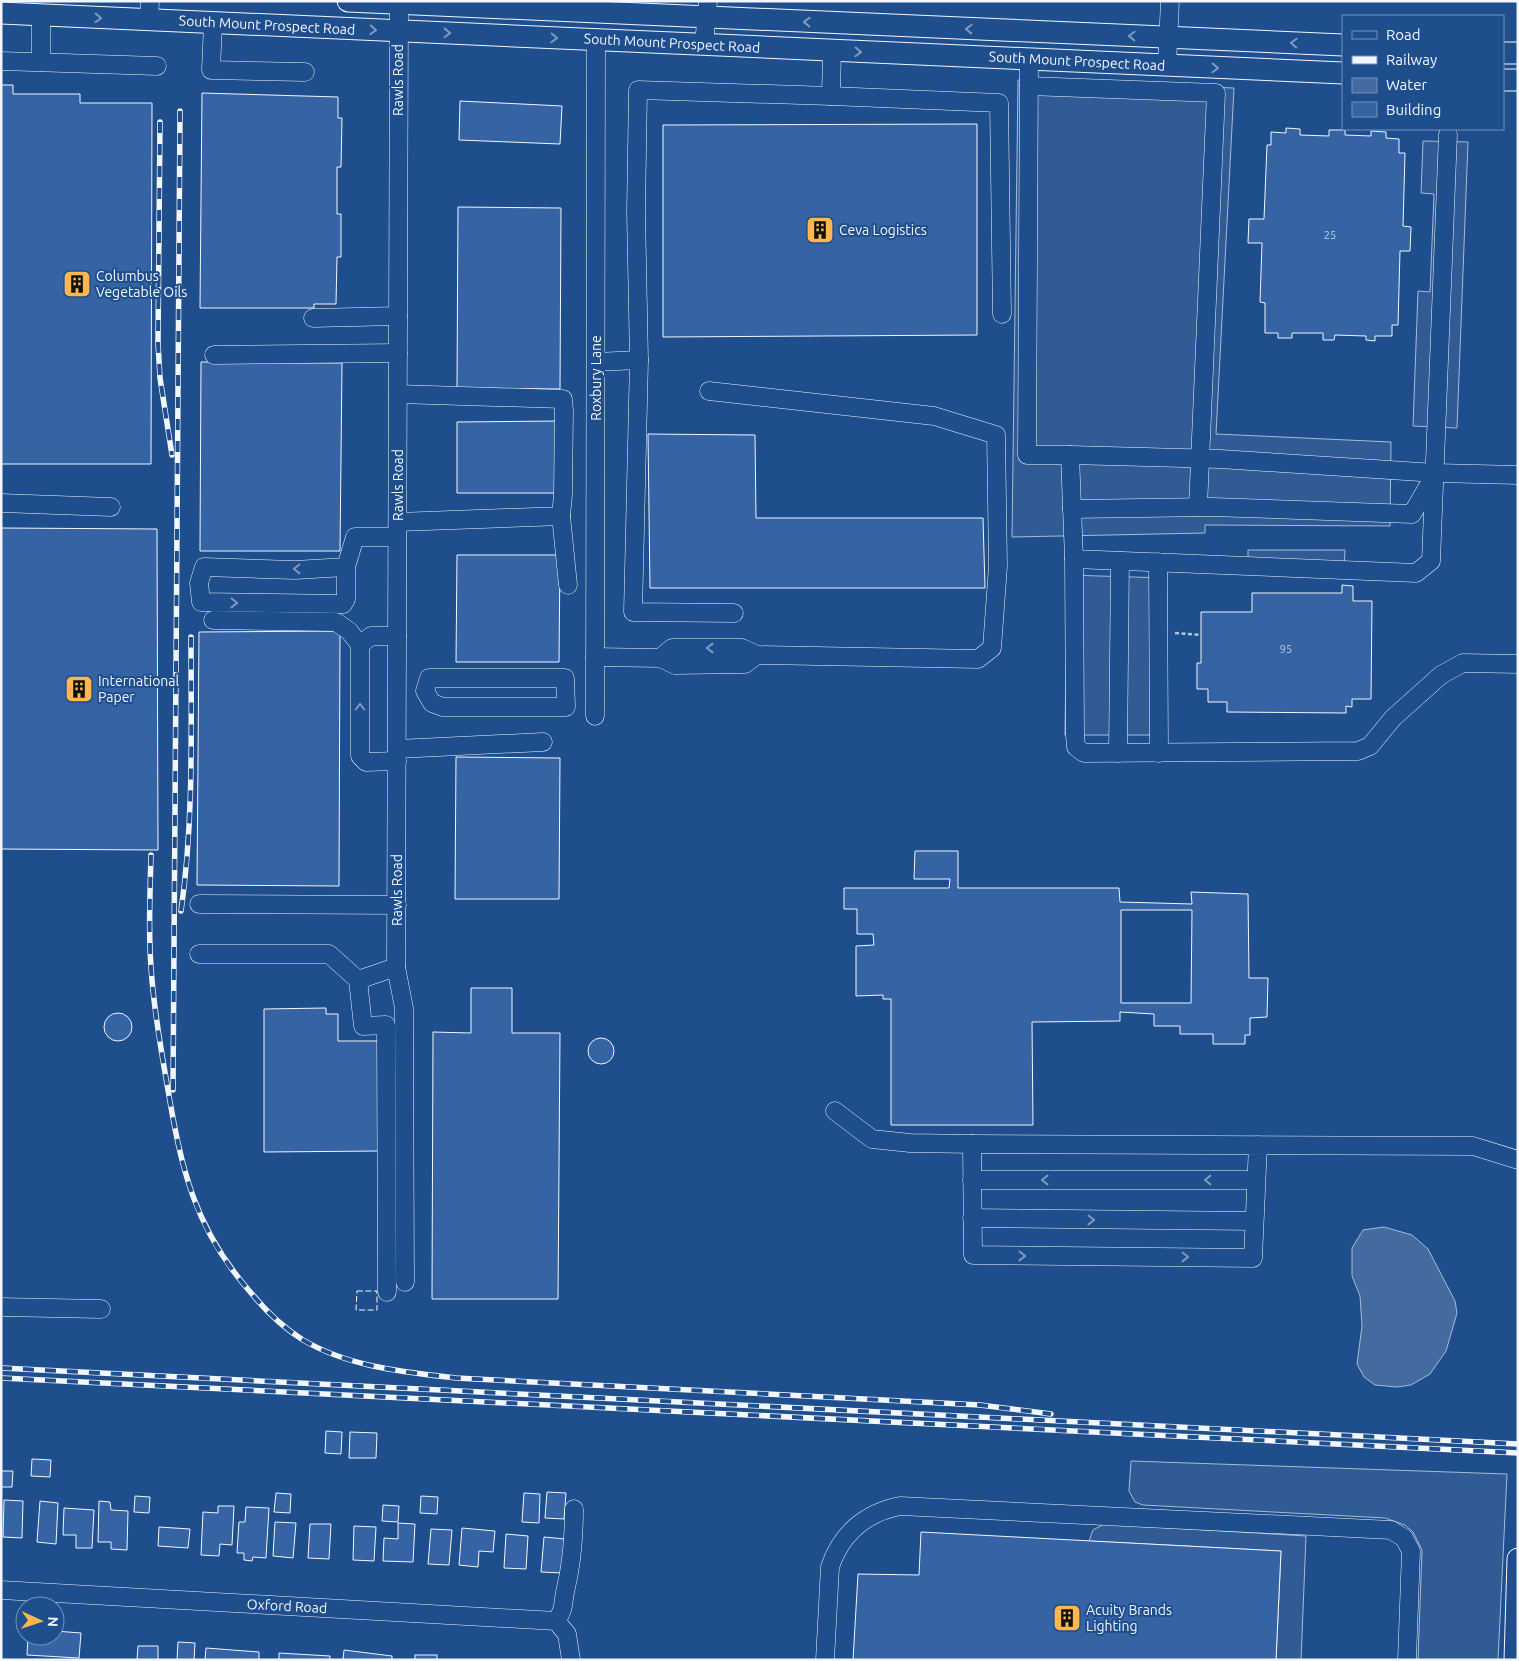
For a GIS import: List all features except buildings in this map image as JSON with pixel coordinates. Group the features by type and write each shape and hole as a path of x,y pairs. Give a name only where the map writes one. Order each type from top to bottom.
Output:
{"main road":[{"name":"South Mount Prospect Road","path":"348,1 399,4 707,9 1168,38 1342,45"},
{"name":"South Mount Prospect Road","path":"1,13 41,15 150,11 213,23 1342,73"},
{"path":"1504,52 1518,53"},
{"path":"1504,80 1518,80"},
{"path":"1515,1660 1518,1559"}],"street":[{"path":"1167,66 1170,1"},
{"name":"Rawls Road","path":"399,4 396,967 404,1008 405,1282"},
{"path":"704,44 707,9"},
{"path":"41,15 41,62"},
{"path":"213,23 212,70 305,72"},
{"name":"Roxbury Lane","path":"595,716 596,40"},
{"path":"831,96 832,50"},
{"path":"1029,59 1027,456 1199,458 1436,474 1518,475"},
{"path":"1,60 157,66"},
{"path":"1029,86 1216,93 1198,508"},
{"path":"734,614 634,612 639,360 636,212 638,90 999,103 1002,314"},
{"path":"1074,559 1416,573 1431,561 1449,130"},
{"path":"313,318 398,316"},
{"path":"214,355 398,353"},
{"path":"596,362 639,360"},
{"path":"595,657 660,658 675,665 745,664 757,655 978,659 992,648 998,566 996,435 934,416 709,391"},
{"path":"398,394 563,399 563,495 561,516 568,585"},
{"path":"1070,455 1074,559 1076,747 1084,754 1358,752 1370,746 1393,718 1441,675 1463,664 1518,664"},
{"path":"1072,509 1198,508 1412,514 1436,474"},
{"path":"1,503 111,507"},
{"path":"346,567 295,570 204,567 199,583 202,602 343,604 346,599 346,567 355,537 398,530 561,516"},
{"path":"1118,753 1120,561"},
{"path":"1158,562 1159,753"},
{"path":"212,620 336,622 349,631 360,645 360,756 366,762 397,755 543,742"},
{"path":"360,645 371,636 397,636"},
{"path":"429,678 565,678 566,707 443,707 432,703 426,691 429,678"},
{"path":"397,692 426,691"},
{"path":"199,904 397,905"},
{"path":"199,954 329,954 358,980 363,1026 386,1025 386,1292"},
{"path":"358,980 396,967"},
{"path":"835,1111 872,1139 910,1143 1473,1146 1518,1160"},
{"path":"972,1144 974,1255 1252,1258 1258,1145"},
{"path":"972,1180 1256,1180"},
{"path":"972,1218 1254,1222"},
{"path":"1,1307 100,1309"},
{"path":"825,1660 830,1567 834,1556 854,1527 876,1513 900,1506 1391,1530 1404,1538 1411,1551 1407,1660"},
{"path":"571,1660 567,1634 556,1621 563,1610 572,1563 574,1509"},
{"name":"Oxford Road","path":"1,1590 556,1621"}],"path":[{"path":"1174,633 1201,635"}],"shaded area":[{"path":"1018,80 1234,88 1216,434 1391,442 1390,526 1205,525 1205,533 1012,537"},
{"path":"1423,141 1468,142 1457,428 1413,426 1418,291 1430,292 1434,194 1421,193"},
{"path":"1248,550 1345,550 1344,571 1248,566"},
{"path":"1067,575 1166,578 1165,735 1065,735"},
{"path":"1131,1461 1507,1474 1498,1660 1418,1660 1422,1550 1413,1532 1405,1525 1385,1518 1143,1505 1135,1502 1129,1491"},
{"path":"1104,1524 1306,1536 1301,1660 1276,1660 1281,1551 1089,1541 1093,1530"}],"water":[{"path":"1384,1227 1412,1235 1428,1249 1455,1301 1457,1313 1446,1351 1430,1374 1411,1385 1397,1387 1375,1385 1364,1377 1357,1364 1362,1326 1360,1296 1352,1276 1352,1248 1363,1230"}],"railway":[{"path":"173,1090 180,111"},
{"path":"160,122 158,343 160,378 172,455"},
{"path":"181,911 190,809 191,637"},
{"path":"151,855 150,933 153,993 172,1114 193,1196 216,1246 232,1270 269,1313 303,1340 339,1356 377,1367 456,1378 980,1405 1051,1414"},
{"path":"1,1368 1518,1444"},
{"path":"1,1378 1518,1453"}],"fence":[{"path":"357,1291 377,1291 377,1310 356,1310 357,1291"}],"place":[{"name":"Ceva Logistics","path":"820,230"},
{"name":"Columbus Vegetable Oils","path":"77,284"},
{"name":"International Paper","path":"79,689"},
{"name":"Acuity Brands Lighting","path":"1067,1618"}]}
